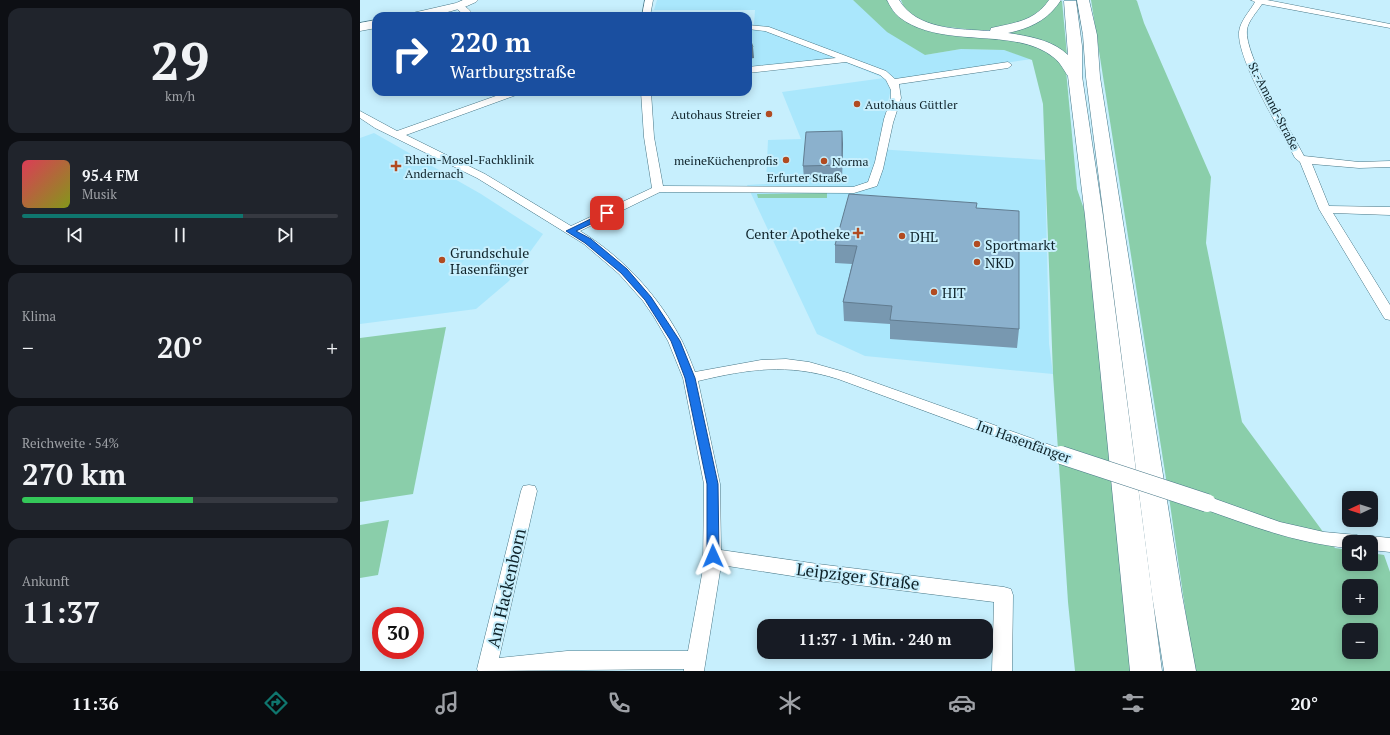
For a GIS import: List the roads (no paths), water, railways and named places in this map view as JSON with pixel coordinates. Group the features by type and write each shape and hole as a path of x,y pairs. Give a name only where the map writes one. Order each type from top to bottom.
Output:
{"highway":[{"path":"893,0 904,15 919,23 939,29 1022,40 1046,47 1056,52 1066,62 1075,76"},
{"path":"967,32 1005,30 1033,22 1043,16 1055,0"},
{"path":"1070,0 1075,46 1075,76 1094,216 1146,671"},
{"path":"1083,0 1090,36 1093,77 1166,587 1180,671"}],"street":[{"path":"431,12 459,6 472,0"},
{"path":"1258,1 1390,26"},
{"name":"St.-Amand-Straße","path":"1258,1 1243,31 1245,48 1300,158 1305,160 1325,209 1390,316"},
{"path":"459,6 467,12"},
{"path":"360,27 372,25"},
{"path":"752,27 766,29 883,73 894,82 1008,65"},
{"path":"752,70 846,60"},
{"name":"Erfurter Straße","path":"658,189 854,190 873,184 878,173 888,122 896,97 894,82"},
{"path":"399,134 505,96"},
{"path":"570,231 658,189 649,137 646,96"},
{"path":"360,114 379,126 399,134 481,176 588,241 624,271 648,298 675,341 690,378 712,484 713,556 695,666"},
{"path":"1305,160 1359,165 1390,164"},
{"path":"1325,209 1390,211"},
{"name":"Im Hasenfänger","path":"690,378 738,368 764,365 787,364 810,367 894,394 1061,455 1207,503 1280,529 1324,539 1342,541"},
{"name":"Am Hackenborn","path":"529,491 488,669 567,660 695,666"},
{"path":"1378,544 1390,545"},
{"name":"Leipziger Straße","path":"713,556 818,572 1004,595 1002,671"}],"place":[{"name":"Autohaus Güttler","path":"857,104"},
{"name":"Autohaus Streier","path":"769,114"},
{"name":"meineKüchenprofis","path":"786,160"},
{"name":"Norma","path":"824,161"},
{"name":"Rhein-Mosel-Fachklinik Andernach","path":"396,166"},
{"name":"Center Apotheke","path":"858,233"},
{"name":"DHL","path":"902,236"},
{"name":"Sportmarkt","path":"977,244"},
{"name":"Grundschule Hasenfänger","path":"442,260"},
{"name":"NKD","path":"977,262"},
{"name":"HIT","path":"934,292"}]}
